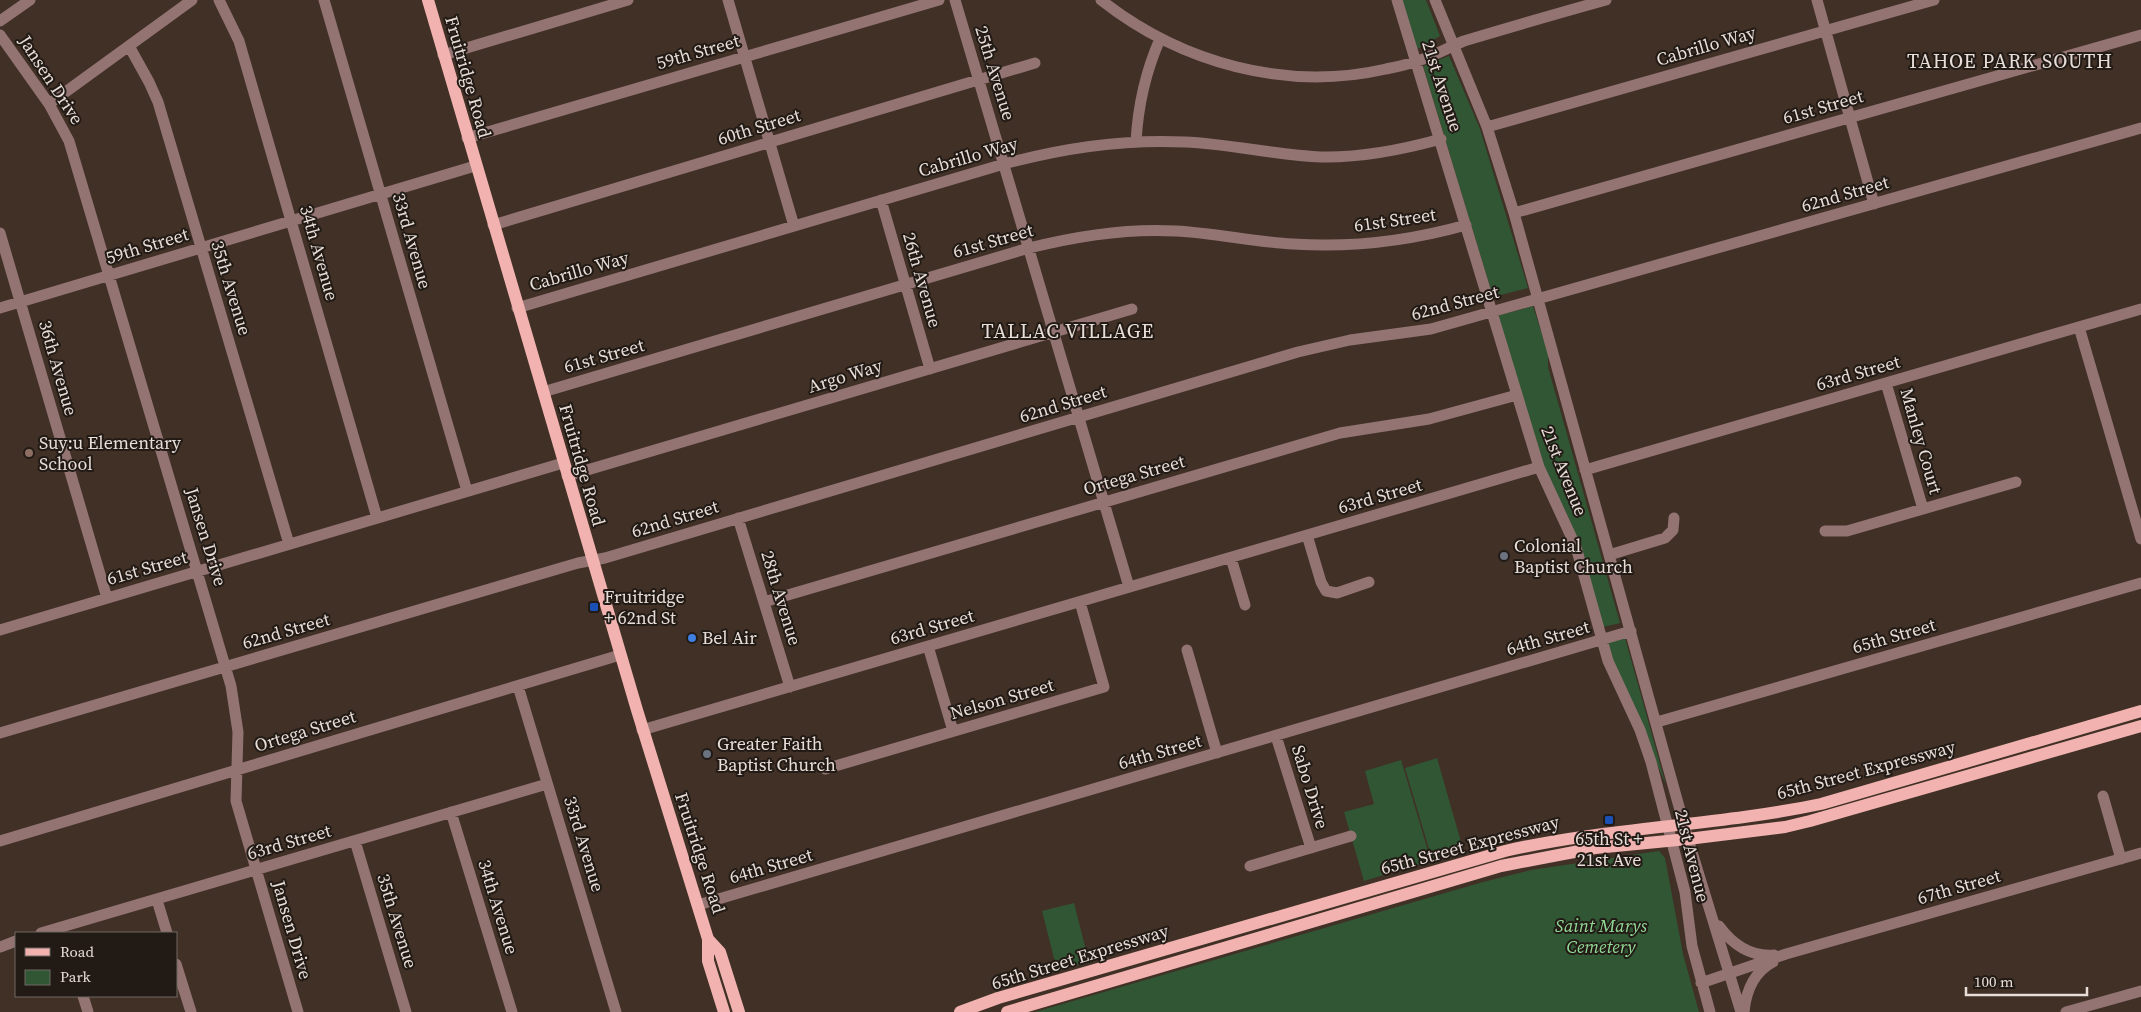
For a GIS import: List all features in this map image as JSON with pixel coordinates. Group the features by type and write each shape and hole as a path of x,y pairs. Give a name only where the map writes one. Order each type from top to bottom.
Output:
{"main road":[{"name":"Fruitridge Road","path":"428,0 442,55 642,730 708,939 708,961 724,1012"},
{"name":"65th Street Expressway","path":"960,1012 998,998 1479,857 1576,836 1781,812 1821,804 2141,711"},
{"name":"65th Street Expressway","path":"1007,1012 1501,866 1595,848 1688,839 1810,821 2141,726"},
{"name":"Fruitridge Road","path":"708,939 720,952 739,1012"}],"street":[{"path":"0,21 30,0"},
{"path":"50,104 192,0"},
{"name":"34th Avenue","path":"220,0 239,41 377,518"},
{"name":"33rd Avenue","path":"324,0 467,491"},
{"path":"442,55 628,0"},
{"path":"728,0 794,226"},
{"name":"59th Street","path":"467,138 939,0"},
{"name":"25th Avenue","path":"955,0 1130,588"},
{"path":"1101,0 1160,39 1194,54 1226,64 1286,76 1309,77 1362,74 1416,62 1454,45 1606,0"},
{"name":"21st Avenue","path":"1397,0 1540,467 1576,547 1602,640 1617,683 1640,730 1651,762 1685,892 1692,946 1710,1012"},
{"name":"21st Avenue","path":"1435,0 1487,127 1514,213 1688,839 1715,920 1742,1012"},
{"path":"1817,0 1874,204"},
{"name":"Cabrillo Way","path":"1487,127 1934,0"},
{"name":"Jansen Drive","path":"0,35 50,104 69,141 226,667 236,711 236,801 298,1012"},
{"name":"61st Street","path":"1514,213 2141,35"},
{"path":"1136,142 1140,98 1150,62 1160,39"},
{"name":"35th Avenue","path":"129,46 158,102 289,544"},
{"name":"60th Street","path":"493,224 1035,63"},
{"name":"62nd Street","path":"0,733 1323,346 1431,328 2141,128"},
{"name":"Cabrillo Way","path":"517,308 1004,164 1072,149 1136,142 1214,143 1298,155 1336,157 1388,152 1441,139"},
{"name":"59th Street","path":"0,308 476,166"},
{"name":"26th Avenue","path":"881,200 930,369"},
{"name":"61st Street","path":"542,392 1029,248 1076,238 1142,230 1207,233 1292,244 1363,244 1433,234 1466,225"},
{"name":"36th Avenue","path":"0,233 106,598"},
{"name":"Argo Way","path":"567,476 1132,309"},
{"name":"63rd Street","path":"1586,470 2141,309"},
{"path":"2079,327 2141,539"},
{"name":"Manley Court","path":"1886,383 1923,509"},
{"name":"Ortega Street","path":"764,602 1340,434 1429,419 1517,395"},
{"name":"61st Street","path":"0,630 563,462"},
{"name":"63rd Street","path":"642,730 1540,467"},
{"name":"Manley Court","path":"1825,531 1848,531 2016,482"},
{"name":"28th Avenue","path":"738,518 790,687"},
{"path":"1609,555 1665,538 1673,530 1674,518"},
{"path":"1307,535 1321,582 1326,591 1337,593 1369,582"},
{"path":"1231,558 1245,606"},
{"name":"65th Street","path":"1657,722 2141,583"},
{"name":"Nelson Street","path":"825,769 1104,687 1080,602"},
{"name":"64th Street","path":"698,905 1631,631"},
{"path":"928,646 953,732"},
{"path":"1187,650 1217,753"},
{"name":"Ortega Street","path":"0,841 620,655"},
{"name":"33rd Avenue","path":"518,686 616,1012"},
{"name":"Sabo Drive","path":"1276,736 1311,848"},
{"name":"63rd Street","path":"48,932 63,930 256,869 547,784"},
{"path":"2103,796 2121,859"},
{"name":"34th Avenue","path":"451,812 512,1012"},
{"path":"1250,866 1351,836"},
{"name":"35th Avenue","path":"355,841 406,1012"},
{"name":"67th Street","path":"1701,982 1786,954 2141,853"},
{"path":"157,900 167,932"},
{"name":"67th Street","path":"1715,920 1730,940 1746,951 1768,956 1786,954"},
{"path":"0,947 15,941"},
{"name":"67th Street","path":"1742,1012 1746,994 1755,977 1769,964 1786,954"},
{"path":"178,970 191,1012"},
{"path":"2066,1012 2141,991"},
{"path":"83,997 88,1012"}],"green space":[{"path":"1401,0 1426,0 1440,36 1416,50"},
{"path":"1449,56 1480,129 1528,288 1493,297 1423,66"},
{"path":"1533,306 1548,353 1548,367 1620,623 1603,627 1580,546 1566,512 1543,467 1496,316"},
{"path":"1625,638 1666,785 1620,679 1607,643"},
{"path":"1437,758 1463,849 1432,859 1405,768"},
{"path":"1401,760 1431,861 1364,881 1344,812 1374,804 1365,771"},
{"name":"Saint Marys Cemetery","path":"1659,851 1665,858 1683,954 1699,1012 1035,1012 1483,882 1531,870"},
{"path":"1074,903 1089,962 1057,970 1042,911"}],"place":[{"name":"Suy:u Elementary School","path":"29,453"},
{"name":"Colonial Baptist Church","path":"1504,556"},
{"name":"Fruitridge + 62nd St","path":"594,607"},
{"name":"Bel Air","path":"692,638"},
{"name":"Greater Faith Baptist Church","path":"707,754"},
{"name":"65th St + 21st Ave","path":"1609,820"}],"district":[{"name":"TAHOE PARK SOUTH","path":"2010,61"},
{"name":"TALLAC VILLAGE","path":"1068,331"}]}
